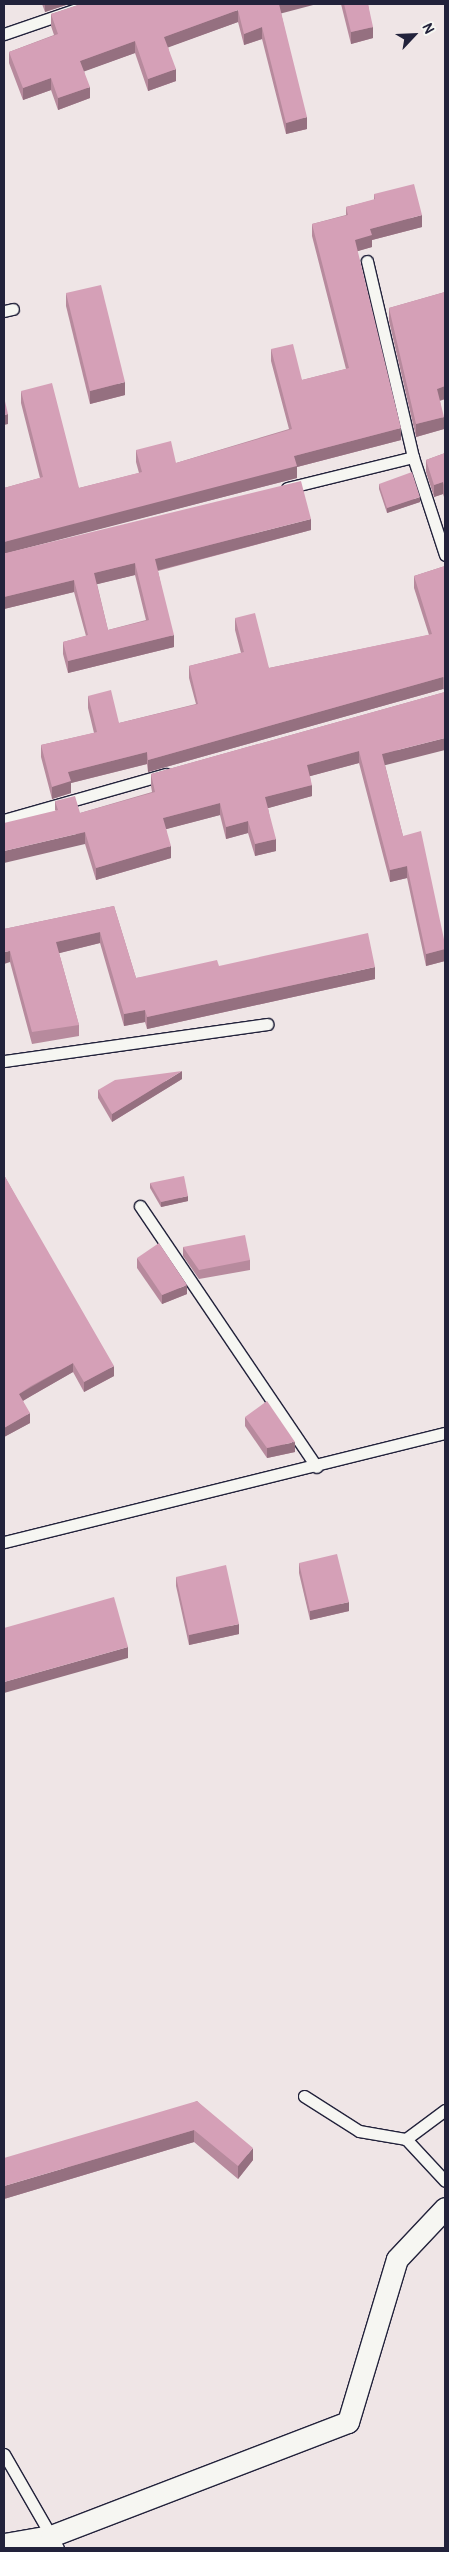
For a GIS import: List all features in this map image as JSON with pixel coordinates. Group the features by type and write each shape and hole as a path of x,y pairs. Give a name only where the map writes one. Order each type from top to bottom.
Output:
{"street":[{"path":"4,2544 55,2542 348,2422 397,2259 445,2208"}],"lane":[{"path":"4,34 91,4"},
{"path":"367,261 413,457 445,554"},
{"path":"270,492 413,457"},
{"path":"4,820 176,771"},
{"path":"4,1061 267,1024"},
{"path":"140,1206 316,1467"},
{"path":"4,1542 316,1467 445,1432"},
{"path":"304,2096 358,2132 406,2139 445,2181"},
{"path":"406,2139 445,2110"},
{"path":"4,2454 55,2542"}],"building":[{"path":"81,4 279,4 307,117 286,123 262,27 244,34 238,10 164,37 176,69 148,79 135,41 80,61 90,87 58,98 51,78 23,88 9,52 58,34 51,14"},
{"path":"344,4 368,4 373,27 351,32"},
{"path":"414,184 422,215 370,229 372,235 355,240 401,428 294,456 297,466 4,542 4,488 43,477 21,391 52,383 79,488 142,472 136,450 171,441 176,463 292,429 271,349 293,344 302,380 349,368 312,224 348,215 346,207 375,199 374,194"},
{"path":"101,285 125,382 90,391 66,293"},
{"path":"445,292 445,386 437,389 444,417 416,424 389,308"},
{"path":"4,397 8,414 4,415"},
{"path":"445,453 445,488 443,482 434,485 426,460"},
{"path":"412,472 420,497 387,508 379,484"},
{"path":"301,481 311,519 155,559 174,635 68,661 63,642 88,635 74,580 4,597 4,553","holes":["135,563 149,620 108,630 94,573"]},
{"path":"445,566 445,678 148,760 147,752 68,772 71,781 52,787 41,745 97,732 88,696 111,690 119,723 198,704 189,666 244,652 235,618 255,613 269,668 432,634 414,576"},
{"path":"445,692 445,738 382,754 403,836 421,831 445,949 426,954 407,866 390,870 359,751 307,765 312,785 265,797 276,839 255,844 248,821 226,827 220,803 163,818 171,846 96,868 85,832 4,851 4,823 58,810 55,801 75,796 80,813 155,792 151,774"},
{"path":"114,906 136,978 217,960 219,966 368,933 375,967 147,1017 145,1010 124,1014 100,932 56,942 79,1025 32,1032 10,951 4,952 4,929"},
{"path":"182,1071 112,1114 98,1090 115,1080"},
{"path":"4,1175 114,1366 84,1382 73,1363 31,1386 19,1394 30,1413 4,1428"},
{"path":"184,1176 188,1196 161,1202 150,1183"},
{"path":"245,1235 250,1260 199,1270 183,1247"},
{"path":"159,1243 187,1285 162,1295 137,1258"},
{"path":"267,1401 295,1442 267,1448 245,1417"},
{"path":"337,1554 349,1602 310,1611 299,1563"},
{"path":"226,1565 239,1624 189,1635 176,1577"},
{"path":"114,1597 128,1647 4,1682 4,1628"},
{"path":"197,2101 253,2148 238,2166 194,2130 4,2186 4,2158"}]}
